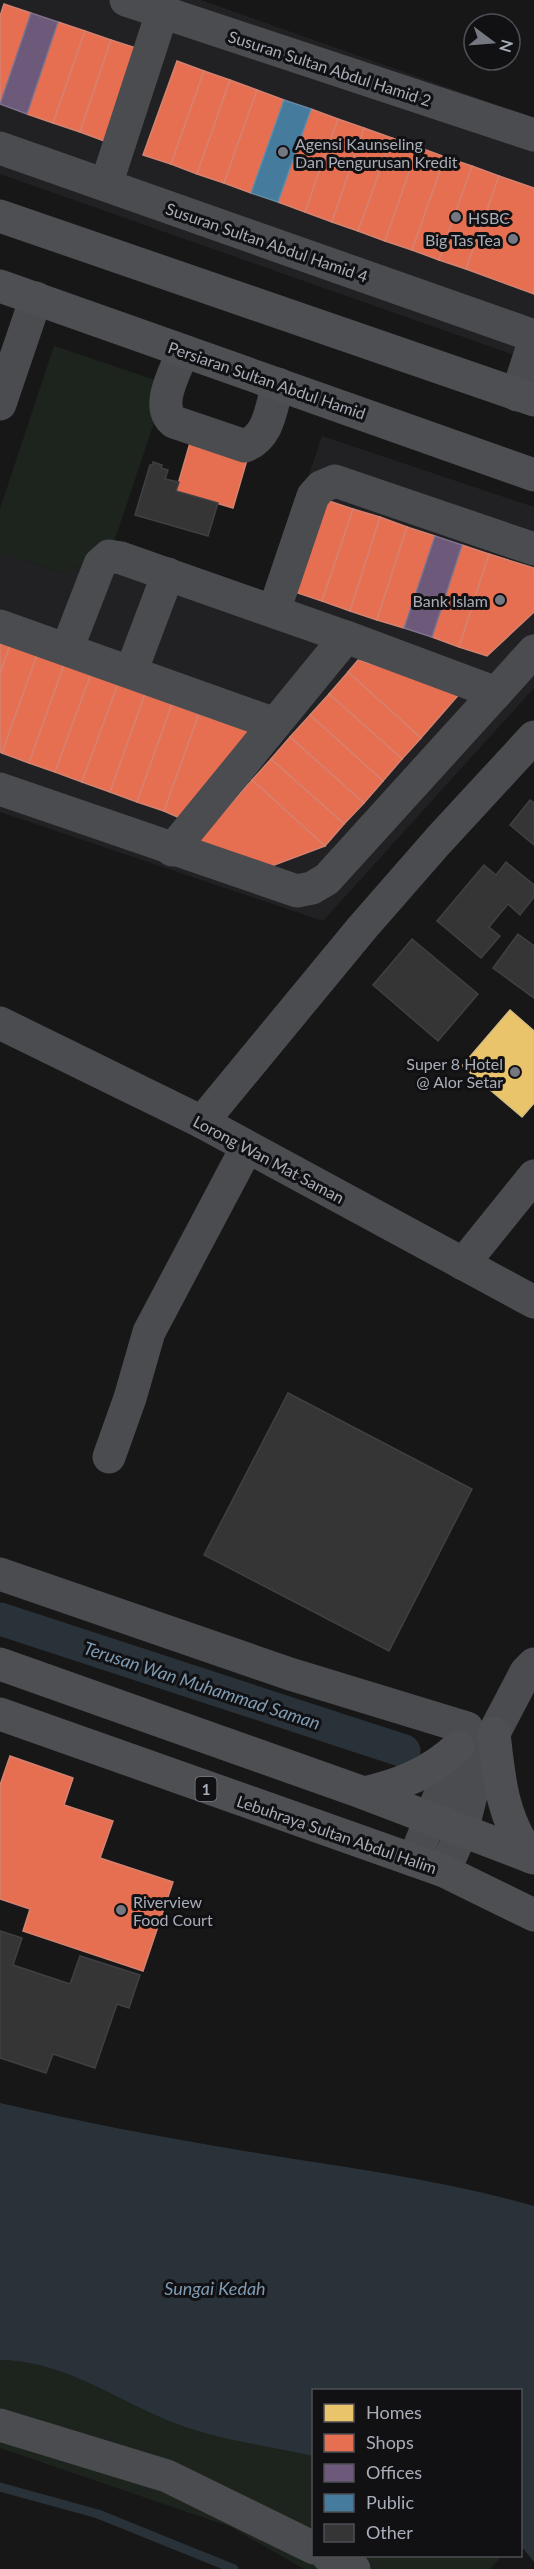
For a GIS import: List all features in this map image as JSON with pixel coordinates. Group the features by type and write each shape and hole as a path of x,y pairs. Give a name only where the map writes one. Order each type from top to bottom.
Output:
{"main road":[{"path":"0,216 526,398"},
{"name":"Persiaran Sultan Abdul Hamid","path":"0,286 534,475"},
{"path":"0,1664 364,1793 533,1858"},
{"name":"Lebuhraya Sultan Abdul Halim","path":"0,1714 429,1866 534,1915"},
{"path":"364,1793 407,1781 426,1772 473,1736 498,1772 508,1818 517,1839 533,1858"}],"street":[{"name":"Susuran Sultan Abdul Hamid 2","path":"126,0 534,135"},
{"path":"106,185 162,13"},
{"name":"Susuran Sultan Abdul Hamid 4","path":"0,148 534,336"},
{"path":"0,404 36,298"},
{"path":"526,398 534,342"},
{"path":"183,351 164,405 168,417 174,422 245,446 255,441 264,432 278,384"},
{"path":"274,611 314,496 321,487 335,481 534,549"},
{"path":"67,649 100,564 109,556 121,558 274,611 496,693"},
{"path":"131,672 168,574"},
{"path":"0,626 275,724"},
{"path":"172,850 346,637"},
{"path":"0,789 172,850 297,891 312,888 327,879 534,651"},
{"path":"201,1122 377,910 534,737"},
{"name":"Lorong Wan Mat Saman","path":"0,1023 201,1122 534,1302"},
{"path":"109,1457 130,1398 149,1332 247,1148"},
{"path":"463,1264 534,1176"},
{"path":"0,1574 473,1736"},
{"path":"429,1866 432,1819 473,1736 530,1668"},
{"path":"429,1866 462,1831 475,1780 473,1736"},
{"path":"0,2425 167,2476 312,2547"},
{"path":"330,2557 354,2569"}],"shaded area":[{"path":"0,0 201,0 534,118 534,362 0,174"},
{"path":"54,346 167,384 112,548 63,573 0,553 0,509"},
{"path":"322,436 534,507 534,688 323,921 0,812 0,553 63,573 112,548 267,600"},
{"path":"0,2360 44,2366 84,2381 180,2425 237,2441 312,2456 312,2557 501,2557 490,2569 304,2569 231,2527 0,2448"}],"water":[{"name":"Sungai Kedah","path":"0,2103 175,2139 422,2180 534,2206 534,2562 522,2547 522,2389 312,2389 312,2456 199,2431 162,2418 64,2373 44,2366 0,2360"}],"building: Homes":[{"path":"510,1010 534,1031 534,1103 522,1117 462,1066"}],"building: Shops":[{"path":"4,4 31,13 0,104 0,16"},
{"path":"58,22 85,31 53,123 27,114"},
{"path":"85,31 111,40 80,132 53,123"},
{"path":"111,40 139,49 107,142 80,132"},
{"path":"177,61 204,71 171,164 143,155"},
{"path":"204,71 230,80 197,174 171,164"},
{"path":"230,80 257,90 224,183 197,174"},
{"path":"257,90 284,100 251,193 224,183"},
{"path":"311,109 338,119 305,212 278,202"},
{"path":"338,119 364,128 332,222 305,212"},
{"path":"364,128 392,138 358,231 332,222"},
{"path":"392,138 418,147 385,241 358,231"},
{"path":"418,147 445,157 412,250 385,241"},
{"path":"445,157 472,166 439,260 412,250"},
{"path":"472,166 499,176 466,269 439,260"},
{"path":"499,176 534,188 534,294 466,269"},
{"path":"192,436 249,453 233,508 176,491"},
{"path":"326,500 353,509 322,601 295,592"},
{"path":"353,509 380,517 350,611 322,601"},
{"path":"380,517 407,527 377,620 350,611"},
{"path":"407,527 435,536 404,628 377,620"},
{"path":"462,545 489,554 459,647 432,637"},
{"path":"489,554 534,568 534,612 487,656 459,647"},
{"path":"0,641 10,645 0,674"},
{"path":"10,645 37,655 2,753 0,752 0,674"},
{"path":"37,655 64,665 29,763 2,753"},
{"path":"358,660 462,691 421,738 348,672"},
{"path":"64,665 91,674 55,772 29,763"},
{"path":"348,672 421,738 402,759 329,694"},
{"path":"91,674 118,684 82,782 55,772"},
{"path":"118,684 145,694 110,792 82,782"},
{"path":"145,694 172,704 137,802 110,792"},
{"path":"329,694 402,759 383,781 310,715"},
{"path":"172,704 199,714 164,811 137,802"},
{"path":"199,714 254,733 180,818 164,811"},
{"path":"310,715 383,781 364,803 290,737"},
{"path":"290,737 364,803 344,824 271,759"},
{"path":"271,759 344,824 325,846 252,780"},
{"path":"252,780 325,846 269,867 198,841"},
{"path":"10,1756 73,1778 64,1805 113,1821 100,1858 173,1882 143,1971 23,1931 30,1909 0,1899 0,1785"}],"building: Offices":[{"path":"31,13 58,22 27,114 0,104"},
{"path":"435,536 462,545 432,637 404,628"}],"building: Public":[{"path":"284,100 311,109 278,202 251,193"}],"building: Other":[{"path":"153,462 168,470 165,479 179,482 176,491 218,503 208,536 135,515 150,465 153,465"},
{"path":"530,800 534,803 534,845 510,825"},
{"path":"506,862 534,885 534,897 520,915 508,904 489,927 500,936 481,958 437,921 484,865 496,875"},
{"path":"518,934 534,946 534,998 493,968"},
{"path":"412,939 478,994 438,1041 373,985"},
{"path":"288,1393 472,1489 389,1651 204,1555"},
{"path":"0,1931 22,1938 13,1965 70,1984 80,1956 140,1975 129,2008 117,2004 95,2068 53,2054 46,2073 0,2058"}],"waterway":[{"name":"Terusan Wan Muhammad Saman","path":"0,1619 404,1751"},
{"path":"0,2487 98,2514 234,2569"}],"place":[{"name":"Agensi Kaunseling Dan Pengurusan Kredit","path":"283,152"},
{"name":"HSBC","path":"456,217"},
{"name":"Big Tas Tea","path":"513,239"},
{"name":"Bank Islam","path":"500,600"},
{"name":"Super 8 Hotel @ Alor Setar","path":"515,1072"},
{"name":"Riverview Food Court","path":"121,1910"}]}
